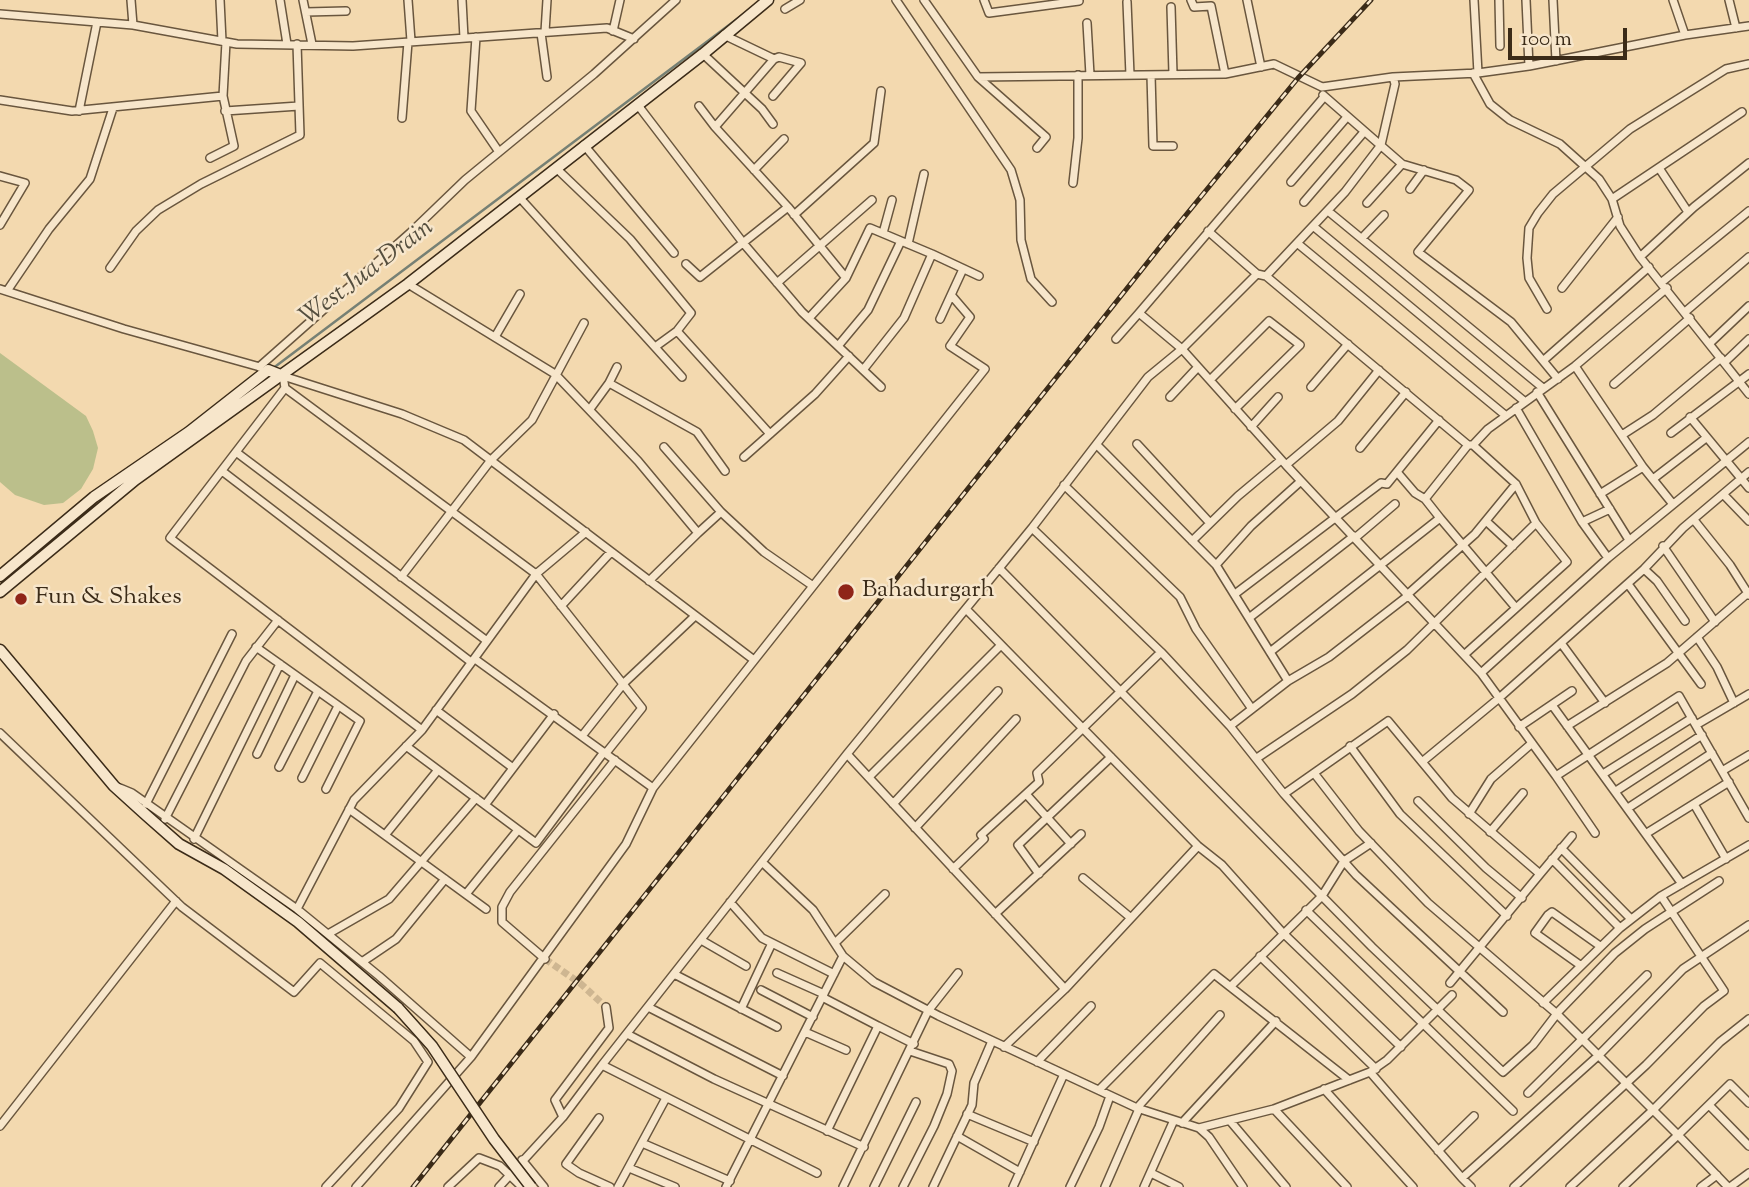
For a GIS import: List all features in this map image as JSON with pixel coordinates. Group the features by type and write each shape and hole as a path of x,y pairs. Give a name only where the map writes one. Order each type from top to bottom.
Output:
{"main road":[{"path":"0,592 135,480 408,284 703,54 768,0"},
{"path":"0,576 94,497 189,432 263,368 283,376"},
{"path":"0,650 114,786 179,844 224,869 298,922 398,1009 432,1046 494,1139 531,1187"}],"street":[{"path":"131,0 133,25"},
{"path":"210,158 234,146 223,96 224,41 220,0"},
{"path":"280,0 287,44"},
{"path":"303,0 312,44"},
{"path":"402,118 409,41 408,0"},
{"path":"462,0 464,38"},
{"path":"547,0 543,32 547,77"},
{"path":"613,31 620,0"},
{"path":"113,108 90,179 4,290 124,329 263,368 499,152 634,39 676,0"},
{"path":"785,9 800,0"},
{"path":"896,0 1011,170 1020,200 1021,240 1031,279 1052,302"},
{"path":"924,0 978,77 1046,137 1037,148"},
{"path":"984,0 989,13 1079,1"},
{"path":"1191,0 1194,7 1211,6 1225,74"},
{"path":"1247,0 1261,67"},
{"path":"1474,0 1476,73 1489,104 1510,120 1560,144 1599,179 1612,199 1618,217 1640,257 1749,394"},
{"path":"1499,0 1500,46"},
{"path":"1527,0 1529,66"},
{"path":"1553,0 1556,61"},
{"path":"1673,0 1685,35"},
{"path":"1729,0 1736,28"},
{"path":"1127,2 1130,75"},
{"path":"1171,7 1173,74"},
{"path":"306,12 346,11"},
{"path":"0,15 133,25 224,41 287,44 354,46 607,28 634,39"},
{"path":"79,111 97,22"},
{"path":"1087,23 1090,75"},
{"path":"978,77 1225,74 1274,64 1322,87 1393,77 1476,73 1529,66 1685,35 1749,26"},
{"path":"724,36 774,59"},
{"path":"476,37 471,111 499,152"},
{"path":"110,268 136,231 158,210 201,184 300,135 297,44"},
{"path":"703,54 773,124"},
{"path":"715,127 774,59 779,57 801,63 773,96"},
{"path":"1547,309 1529,278 1529,228 1553,194 1650,116 1726,69 1749,64"},
{"path":"1073,183 1078,138 1078,75"},
{"path":"1151,75 1153,146 1173,146"},
{"path":"1266,276 1328,211 1381,145 1395,84 1393,77"},
{"path":"1322,87 1324,97 1402,163 1456,180 1469,190 1418,252 1511,322 1558,379"},
{"path":"794,215 874,143 881,91"},
{"path":"0,100 47,109 79,111 223,96"},
{"path":"1116,339 1324,97"},
{"path":"637,104 777,283 809,318 881,387"},
{"path":"225,111 299,106"},
{"path":"699,106 846,278"},
{"path":"1612,199 1742,112"},
{"path":"1291,182 1347,117"},
{"path":"1304,202 1364,132"},
{"path":"754,170 784,139"},
{"path":"584,145 674,253"},
{"path":"1367,202 1402,163"},
{"path":"1640,257 1688,212 1749,163"},
{"path":"556,168 630,239 691,313 677,331 655,347"},
{"path":"1659,168 1688,212"},
{"path":"1410,189 1424,170"},
{"path":"838,346 868,310 904,242 924,174"},
{"path":"0,176 25,183 0,226"},
{"path":"520,198 682,377"},
{"path":"777,283 872,200"},
{"path":"883,233 892,200"},
{"path":"686,264 700,277 788,207"},
{"path":"1328,211 1540,390 1629,540"},
{"path":"1425,499 1470,445 1505,415 1575,366 1749,211"},
{"path":"1362,238 1384,215"},
{"path":"1562,288 1618,217"},
{"path":"1313,226 1524,401"},
{"path":"809,318 846,278 870,228 979,276"},
{"path":"1208,231 1257,274 1266,276 1516,484 1536,523 1567,562 1464,655"},
{"path":"1297,243 1505,415"},
{"path":"863,370 904,318 932,254"},
{"path":"1614,384 1749,257"},
{"path":"1544,360 1649,267"},
{"path":"940,319 963,269"},
{"path":"499,1187 563,1117 847,754 1032,528 1148,377 1182,349 1257,274"},
{"path":"408,284 555,374 590,409 698,533"},
{"path":"495,337 520,294"},
{"path":"356,1187 471,1058 626,844 653,788 985,369 950,346 970,317 952,296"},
{"path":"1710,343 1749,306"},
{"path":"1139,313 1182,349 1284,463 1481,673 1595,833"},
{"path":"1210,380 1269,321 1300,345 1235,409"},
{"path":"401,577 491,460 532,420 584,323"},
{"path":"677,331 770,434"},
{"path":"1622,435 1653,415 1749,339"},
{"path":"1311,387 1348,344"},
{"path":"744,457 815,394 849,356"},
{"path":"1575,366 1643,467 1672,503"},
{"path":"590,409 617,367"},
{"path":"1170,397 1198,367"},
{"path":"1192,541 1210,523 1338,421 1379,370"},
{"path":"1671,433 1749,374"},
{"path":"406,746 536,843 642,708 536,574 285,388 283,376 402,414 464,440 754,660"},
{"path":"609,383 697,432 725,471"},
{"path":"285,388 170,538 422,730"},
{"path":"1360,448 1406,392"},
{"path":"1251,427 1278,397"},
{"path":"1516,408 1582,522 1608,558"},
{"path":"1690,417 1749,488"},
{"path":"1235,594 1381,483 1387,485 1439,420"},
{"path":"1653,479 1706,438"},
{"path":"1481,673 1608,558 1672,503 1727,463 1749,442"},
{"path":"1137,444 1210,523"},
{"path":"664,447 721,512 764,552 813,586"},
{"path":"1099,447 1216,565 1288,681"},
{"path":"236,452 486,641"},
{"path":"1600,494 1643,467"},
{"path":"222,471 473,661 554,714 653,788"},
{"path":"1397,472 1464,543 1516,608"},
{"path":"1422,762 1498,699 1749,472"},
{"path":"1216,565 1251,526 1301,481"},
{"path":"1230,726 1288,681 1329,657 1408,594 1486,521 1516,484"},
{"path":"1064,485 1180,597 1196,629 1252,709"},
{"path":"1723,494 1749,521"},
{"path":"1250,618 1395,504"},
{"path":"1582,522 1610,509"},
{"path":"649,581 721,512"},
{"path":"1270,652 1440,518"},
{"path":"1567,726 1680,652 1748,594 1730,565 1694,520"},
{"path":"1486,521 1513,546"},
{"path":"1257,758 1352,694 1436,625 1536,523"},
{"path":"1032,528 1161,652 1230,726 1284,794 1344,861 1413,930 1503,1012"},
{"path":"297,909 354,800 422,730 536,574 586,533"},
{"path":"1663,547 1715,622"},
{"path":"561,606 611,552"},
{"path":"999,568 1322,896 1503,1072 1533,1045 1557,1014 1615,953 1671,911 1719,881"},
{"path":"1644,569 1657,581 1685,621"},
{"path":"1628,583 1701,684"},
{"path":"966,609 1198,846 1222,865 1282,932 1401,1047"},
{"path":"583,736 624,683 695,616"},
{"path":"165,819 246,661 278,620"},
{"path":"146,804 232,634"},
{"path":"1697,637 1717,667 1734,703"},
{"path":"1561,643 1605,703"},
{"path":"869,777 1002,645"},
{"path":"256,647 360,721 326,789"},
{"path":"953,869 984,839 981,835 1039,782 1037,773 1161,652"},
{"path":"194,839 280,664"},
{"path":"257,754 295,675"},
{"path":"279,767 318,691"},
{"path":"893,804 998,691"},
{"path":"1519,727 1572,691"},
{"path":"1603,774 1749,694"},
{"path":"1556,776 1587,753 1679,696 1748,814"},
{"path":"1552,705 1682,884"},
{"path":"302,778 338,706"},
{"path":"436,710 513,768"},
{"path":"485,805 554,714"},
{"path":"915,828 1016,719"},
{"path":"1284,794 1388,722 1430,775 1469,814 1540,874"},
{"path":"0,733 176,901 294,992 320,963 414,1041 428,1062 399,1108 326,1187"},
{"path":"1616,791 1702,735"},
{"path":"1469,814 1491,779 1531,744"},
{"path":"1350,746 1400,814 1507,916"},
{"path":"1628,808 1712,753"},
{"path":"847,754 1065,989"},
{"path":"1722,771 1749,755"},
{"path":"1039,874 1018,845 1111,757"},
{"path":"545,959 502,922 502,907 510,892 615,760"},
{"path":"385,835 438,770"},
{"path":"1314,773 1371,843 1428,903 1557,1014 1729,1187 1749,1173"},
{"path":"1647,833 1729,782"},
{"path":"114,786 132,793 165,819 297,909 471,1058"},
{"path":"1490,832 1523,793"},
{"path":"1026,794 1071,844"},
{"path":"328,934 389,898 423,863 475,798"},
{"path":"1418,801 1486,868 1522,898"},
{"path":"1694,804 1726,859"},
{"path":"349,809 486,909"},
{"path":"466,894 518,830"},
{"path":"995,914 1081,834"},
{"path":"1450,983 1572,836"},
{"path":"1231,986 1282,932 1322,896 1344,861 1371,843"},
{"path":"1543,1003 1630,919 1661,896 1749,845"},
{"path":"1004,1047 1065,989 1198,846"},
{"path":"1561,848 1630,919"},
{"path":"1552,859 1620,928"},
{"path":"762,862 813,910 843,956 874,982 928,1011 1111,1096 1199,1128 1209,1137 1243,1187"},
{"path":"1083,878 1131,918"},
{"path":"362,962 396,939 445,879"},
{"path":"835,943 885,894"},
{"path":"1514,1187 1704,1006 1724,991 1661,896"},
{"path":"0,1126 176,901"},
{"path":"730,902 762,938 834,974"},
{"path":"1306,910 1513,1111"},
{"path":"1580,965 1535,933 1548,915 1552,912 1600,946"},
{"path":"1462,1178 1599,1055 1684,969 1749,925"},
{"path":"701,940 746,965"},
{"path":"741,1009 772,943"},
{"path":"642,1143 728,1184 843,956"},
{"path":"1261,956 1373,1071 1471,1187"},
{"path":"777,973 823,995 912,1048 949,1064 952,1071 947,1094 903,1187"},
{"path":"843,1187 928,1011 958,973"},
{"path":"674,974 777,1027"},
{"path":"1099,1090 1214,974 1349,1080"},
{"path":"1528,1093 1647,975"},
{"path":"761,990 813,1017"},
{"path":"1199,1128 1274,1109 1373,1071 1401,1047 1452,995"},
{"path":"1037,1062 1091,1006"},
{"path":"563,1117 555,1100 609,1028 606,1007"},
{"path":"648,1007 783,1076"},
{"path":"1105,1187 1138,1108 1220,1014"},
{"path":"1570,1187 1653,1110 1720,1042 1749,1019"},
{"path":"1144,1187 1178,1122 1276,1021"},
{"path":"827,1131 878,1026"},
{"path":"805,1032 845,1050"},
{"path":"626,1034 714,1079 770,1102 864,1147"},
{"path":"933,1187 972,1105 974,1083 992,1041"},
{"path":"602,1065 817,1173"},
{"path":"1013,1187 1065,1074"},
{"path":"1623,1187 1730,1084 1749,1103"},
{"path":"1324,1089 1413,1187"},
{"path":"1070,1187 1111,1096"},
{"path":"618,1187 666,1098"},
{"path":"874,1187 916,1102"},
{"path":"1709,1105 1749,1146"},
{"path":"1274,1109 1347,1187"},
{"path":"968,1114 1034,1142"},
{"path":"1438,1150 1474,1116"},
{"path":"598,1118 566,1164 610,1187"},
{"path":"1231,1122 1286,1187"},
{"path":"957,1136 1020,1172"},
{"path":"448,1187 479,1158 511,1174 522,1187"},
{"path":"523,1160 544,1187"},
{"path":"629,1168 675,1187"},
{"path":"1151,1173 1179,1187"},
{"path":"1701,1187 1717,1175"}],"green space":[{"path":"0,353 86,416 93,431 98,448 93,469 81,489 63,503 44,505 15,495 0,482"}],"waterway":[{"name":"West Jua Drain","path":"272,369 745,13"}],"tunnel":[{"path":"545,959 581,984 606,1007"}],"railway":[{"path":"413,1187 1163,243 1298,78 1371,0"}],"place":[{"name":"Bahadurgarh","path":"846,592"},
{"name":"Fun & Shakes","path":"21,599"}]}
